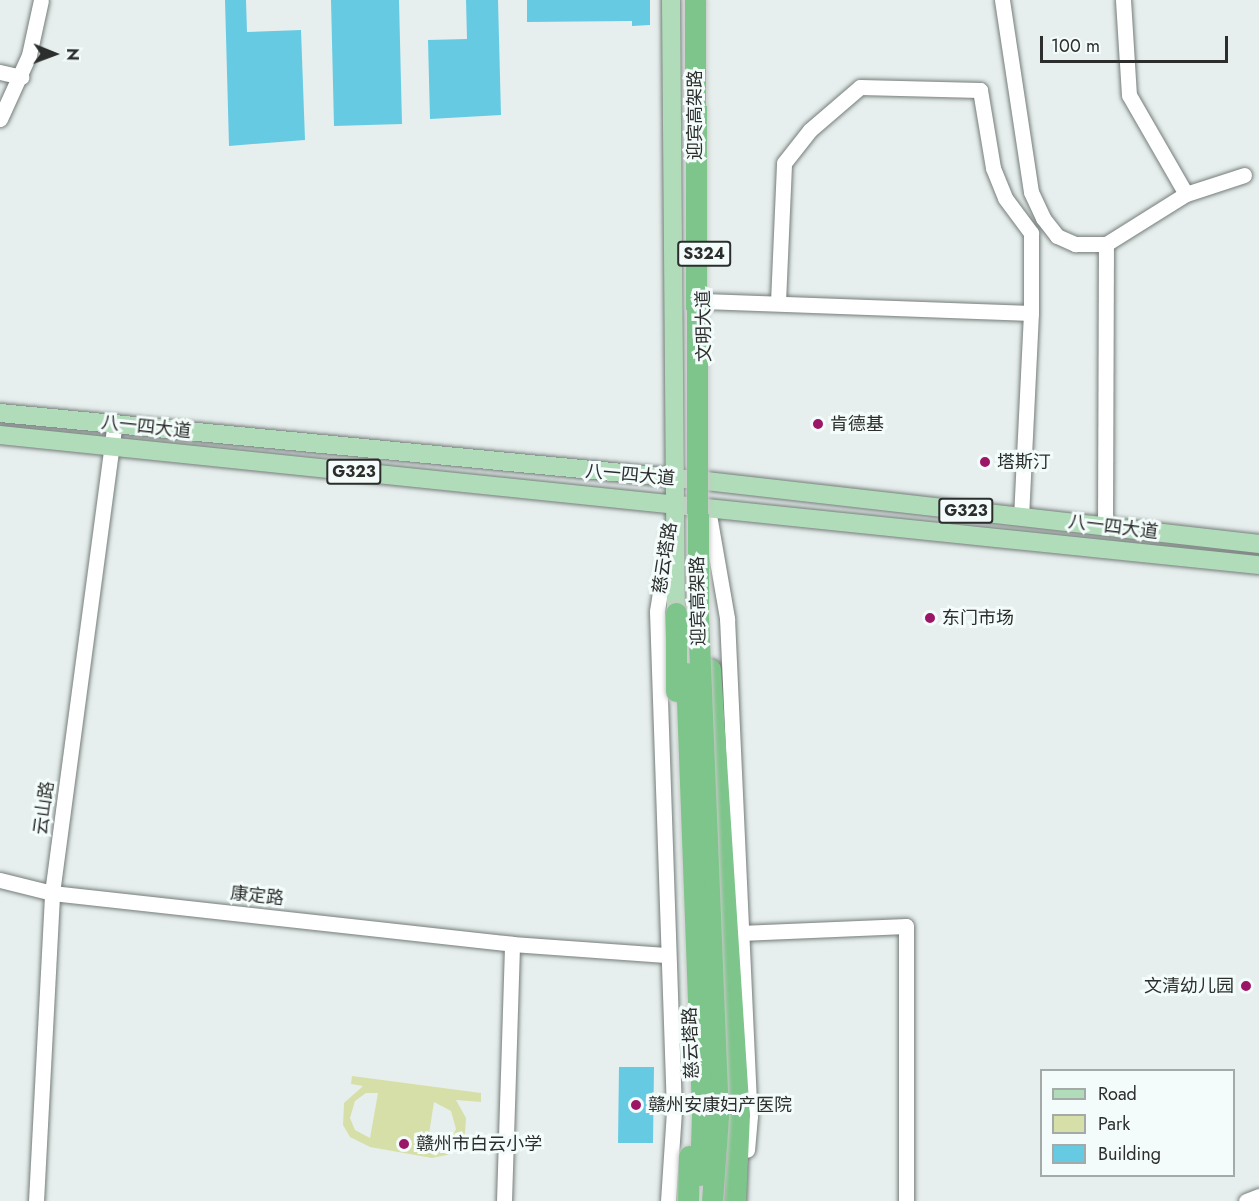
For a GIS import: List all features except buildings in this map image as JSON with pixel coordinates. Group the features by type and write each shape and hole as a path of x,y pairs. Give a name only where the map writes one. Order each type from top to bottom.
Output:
{"highway":[{"name":"迎宾高架路","path":"681,0 684,617 702,1116 686,1200"},
{"name":"迎宾高架路","path":"695,0 698,616 718,1116 712,1201"},
{"path":"676,613 679,930 690,1115 686,1200"},
{"path":"706,617 739,1114 735,1201"}],"main road":[{"name":"文明大道","path":"671,0 675,303 672,479 674,504"},
{"name":"文明大道","path":"703,0 704,301 708,509"},
{"name":"八一四大道","path":"0,413 706,481 1259,544"},
{"name":"八一四大道","path":"0,435 1259,565"},
{"name":"慈云塔路","path":"674,504 676,613"},
{"name":"慈云塔路","path":"708,509 706,617 732,1115 727,1201"}],"street":[{"path":"0,119 21,77 41,0"},
{"path":"1002,0 1031,192 1043,218 1058,236 1075,244 1106,243 1186,194 1244,175"},
{"path":"1123,0 1129,95 1186,194"},
{"path":"0,72 21,77"},
{"path":"778,302 784,163 810,130 860,87 980,90 993,168 1005,198 1031,233 1031,312 1021,517"},
{"path":"1106,243 1106,527"},
{"path":"704,301 1031,312"},
{"name":"云山路","path":"36,1201 52,893 115,423"},
{"name":"慈云塔路","path":"674,504 657,611 666,955 674,1111 686,1200"},
{"path":"708,509 727,618 750,1116 742,1201"},
{"name":"康定路","path":"0,880 52,893 512,944 666,955"},
{"path":"740,933 906,926 906,1201"},
{"path":"504,1201 512,944"},
{"path":"1246,1201 1259,1196"}],"green space":[{"path":"352,1076 481,1093 481,1102 456,1100 466,1118 465,1133 459,1146 447,1155 432,1158 370,1147 350,1137 343,1125 344,1103 363,1086 351,1084","holes":["366,1093 378,1093 370,1138 355,1130 350,1118 355,1101","434,1102 451,1111 456,1129 450,1141 433,1148 427,1147"]}],"place":[{"name":"肯德基","path":"818,424"},
{"name":"塔斯汀","path":"985,462"},
{"name":"东门市场","path":"930,618"},
{"name":"文清幼儿园","path":"1246,986"},
{"name":"赣州安康妇产医院","path":"636,1105"},
{"name":"赣州市白云小学","path":"404,1144"}]}
